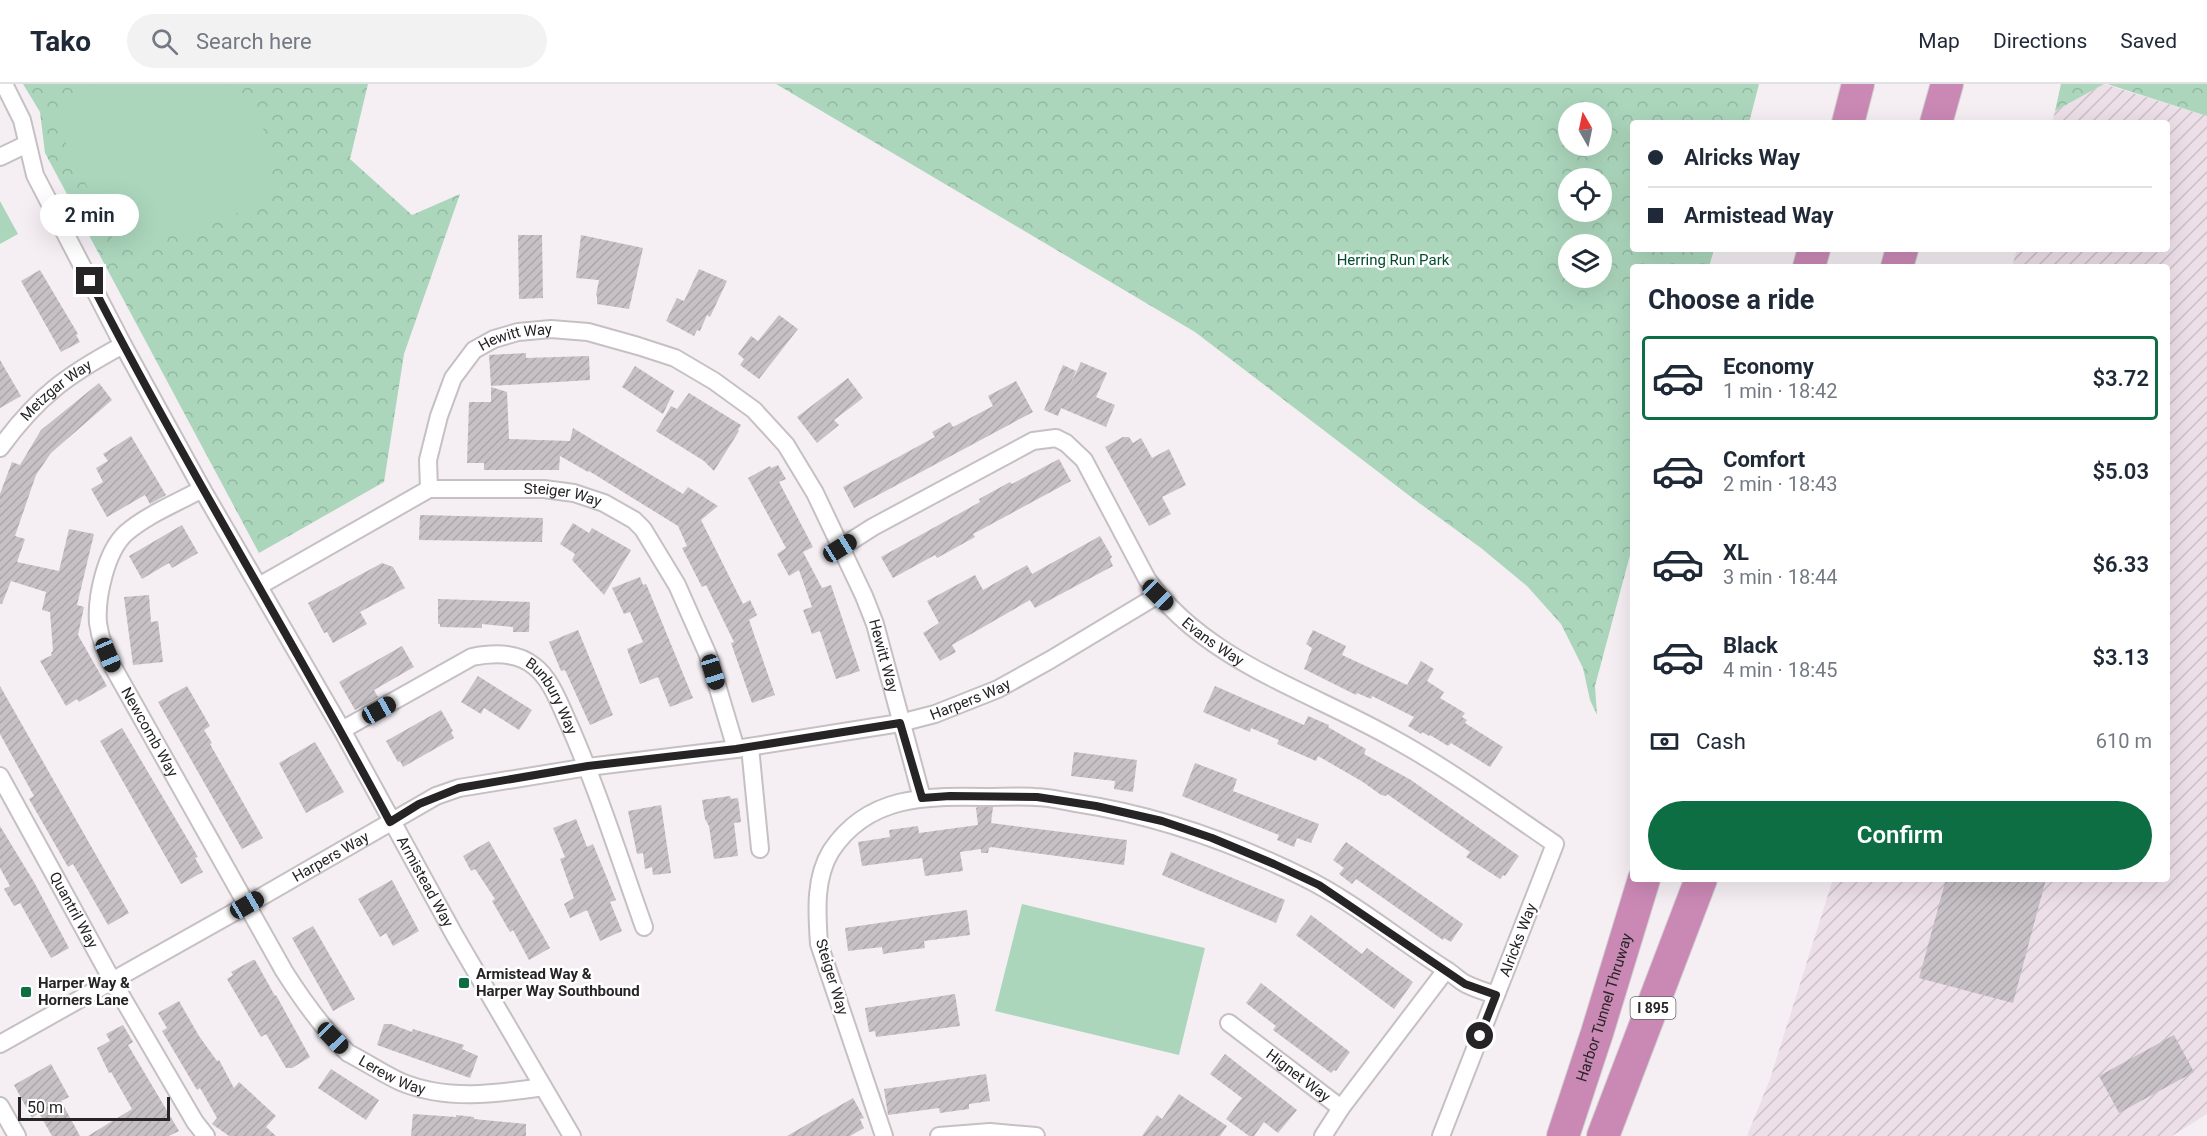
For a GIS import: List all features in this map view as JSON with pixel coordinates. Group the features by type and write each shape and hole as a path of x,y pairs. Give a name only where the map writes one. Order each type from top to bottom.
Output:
{"highway":[{"path":"1849,120 1858,84"},
{"path":"1937,120 1947,84"},
{"name":"Harbor Tunnel Thruway","path":"1563,1136 1598,1033 1643,882"},
{"name":"I 895","path":"1603,1136 1700,882"}],"street":[{"name":"Armistead Way","path":"4,84 22,120 35,175 123,345 202,489 342,730 390,822 572,1136"},
{"path":"0,157 27,144"},
{"name":"Hewitt Way","path":"429,489 428,460 439,416 453,378 474,350 502,336 551,329 588,332 675,358 714,381 754,410 786,445 815,493 875,624 922,798"},
{"name":"Metzgar Way","path":"0,448 17,424 43,396 79,368 123,345"},
{"name":"Evans Way","path":"840,548 873,527 1033,441 1056,438 1066,443 1084,460 1147,579 1158,595 1196,631 1235,658 1370,725 1427,757 1555,844"},
{"name":"Newcomb Way","path":"202,489 143,519 124,535 113,550 106,567 98,622 103,644 113,667 247,905"},
{"name":"Steiger Way","path":"259,586 429,489 544,489 574,493 604,503 634,520 643,529 661,558 694,622 743,748 760,849"},
{"name":"Harpers Way","path":"0,1044 247,905 419,804 459,788 588,766 743,748 900,723 935,714 998,689 1158,595"},
{"name":"Bunbury Way","path":"342,730 472,657 489,653 508,656 534,665 549,683 588,766 644,927"},
{"name":"Quantril Way","path":"0,776 112,980 195,1122 206,1136"},
{"path":"922,798 1037,797 1096,806 1162,821 1212,838 1305,878 1332,893 1465,984 1496,995"},
{"name":"Steiger Way","path":"884,1136 819,944 818,888 822,871 831,852 846,832 861,820 891,804 922,798"},
{"name":"Alricks Way","path":"1441,1136 1555,844"},
{"name":"Lerew Way","path":"247,905 302,999 324,1028 348,1053 401,1082 433,1092 471,1095 543,1087"},
{"path":"1341,1108 1446,970"},
{"name":"Hignet Way","path":"1229,1023 1341,1108 1323,1136"},
{"path":"0,1106 17,1136"},
{"path":"939,1136 990,1132 1036,1136"}],"shaded area":[{"path":"2104,84 2207,116 2207,1114 2172,1136 1747,1136 1770,1079 1832,882 2170,882 2170,264 2013,264 2016,252 2170,252 2170,120 2053,120 2055,111"}],"green space":[{"path":"23,84 368,84 350,159 412,215 460,194 404,354 384,482 259,553 45,153 40,112"},
{"path":"91,84 225,84 244,99 264,130 273,165 269,202 128,250 113,240 56,123 78,93"},
{"name":"Herring Run Park","path":"776,84 1759,84 1750,120 1630,120 1630,252 1713,252 1710,264 1630,264 1630,555 1595,686 1597,715 1590,700 1583,668 1561,624 1527,586 1481,548 1195,332"},
{"path":"2061,84 2104,84 2055,111"},
{"path":"2107,84 2207,84 2207,116"},
{"path":"0,201 18,234 0,244"},
{"path":"1022,904 1205,948 1179,1055 995,1011"}],"building":[{"path":"518,235 542,235 543,298 519,299"},
{"path":"581,235 643,248 629,309 597,304 599,280 576,278"},
{"path":"699,269 727,281 710,317 707,315 700,331 697,330 694,336 666,321 677,298 684,301"},
{"path":"40,270 78,334 76,335 80,342 61,352 21,281"},
{"path":"779,315 798,329 759,379 740,365 744,359 738,354 751,336 758,341"},
{"path":"526,353 526,358 589,356 590,380 491,386 489,355"},
{"path":"0,360 21,396 0,408"},
{"path":"1081,362 1107,373 1096,397 1115,405 1106,427 1061,408 1058,416 1044,410 1063,365 1076,371 1070,386"},
{"path":"635,366 674,391 663,414 622,387"},
{"path":"848,378 863,398 834,420 839,425 817,443 797,417"},
{"path":"1016,381 1033,412 854,508 843,487 935,437 932,432 950,422 953,427 993,406 988,396"},
{"path":"99,383 112,400 51,453 36,475 15,536 25,539 17,562 59,571 69,529 94,534 77,605 84,607 78,635 107,686 79,702 77,699 66,706 40,661 52,655 53,651 50,612 42,610 46,592 11,581 2,604 0,604 0,494 12,462 20,465 41,430"},
{"path":"491,387 507,392 509,439 570,441 573,428 683,494 688,487 718,506 701,520 743,604 750,600 757,615 749,620 775,695 752,703 731,643 734,642 706,585 702,587 682,548 687,546 678,526 589,471 560,456 559,470 484,470 484,463 467,463 469,402 491,402"},
{"path":"689,393 741,425 714,471 704,461 656,431 671,406 677,409"},
{"path":"131,436 166,495 150,504 145,495 107,517 91,489 103,482 96,468 108,461 103,454"},
{"path":"1123,437 1129,437 1133,443 1141,438 1152,458 1169,449 1186,485 1162,497 1171,514 1149,526 1105,447"},
{"path":"1059,459 1071,481 973,534 975,537 937,558 935,555 893,578 881,557 980,502 979,499"},
{"path":"778,465 786,479 779,482 813,547 803,552 822,588 831,585 860,671 836,679 820,631 812,634 803,610 812,607 799,570 789,576 777,554 786,548 748,478 770,466 771,468"},
{"path":"420,515 543,518 542,542 419,540"},
{"path":"573,523 589,533 592,528 631,550 604,595 572,560 575,554 560,544"},
{"path":"182,525 198,553 172,568 169,563 142,579 129,556"},
{"path":"1100,536 1112,557 1110,559 1113,566 1035,608 1030,600 952,645 956,652 940,661 923,633 939,623 927,601 975,575 983,590 1027,565 1032,574"},
{"path":"382,563 393,567 405,588 360,612 367,624 333,643 327,632 324,633 308,603"},
{"path":"640,577 643,585 647,586 693,698 670,707 658,677 640,684 627,649 643,642 630,612 624,614 612,588"},
{"path":"149,595 151,622 158,621 163,662 133,665 124,597"},
{"path":"438,599 530,602 529,632 513,632 513,627 482,624 482,628 440,627"},
{"path":"578,630 613,715 590,725 565,670 561,671 549,642"},
{"path":"1313,630 1346,646 1342,655 1407,685 1421,661 1434,669 1427,681 1444,692 1440,698 1465,713 1462,717 1467,720 1465,723 1503,747 1490,767 1451,743 1448,746 1408,726 1414,717 1372,696 1371,699 1357,693 1356,695 1304,669 1312,648 1306,644"},
{"path":"402,646 414,667 374,690 378,697 355,710 339,682"},
{"path":"478,676 532,710 519,730 484,708 481,714 461,702"},
{"path":"0,686 129,913 108,925 73,864 68,867 29,799 34,796 0,734"},
{"path":"187,686 210,726 204,730 212,743 210,744 263,838 242,849 158,702"},
{"path":"1215,686 1304,725 1308,716 1329,725 1328,727 1366,749 1364,754 1411,780 1519,856 1505,876 1503,875 1500,879 1466,857 1470,852 1387,794 1386,796 1381,795 1318,756 1316,761 1277,744 1279,740 1251,728 1250,732 1203,712"},
{"path":"441,710 453,731 451,732 454,738 403,767 386,741"},
{"path":"122,728 198,857 195,858 203,872 181,884 100,741"},
{"path":"315,742 344,792 306,813 279,763"},
{"path":"1074,752 1137,760 1133,792 1114,789 1115,781 1071,776"},
{"path":"1195,763 1237,779 1233,791 1319,824 1311,843 1297,838 1294,847 1277,840 1279,835 1182,796"},
{"path":"730,796 731,799 738,798 741,822 734,823 738,856 714,859 702,800"},
{"path":"661,805 671,873 653,875 652,867 645,869 643,853 637,854 628,811"},
{"path":"993,807 991,823 1127,840 1124,865 991,847 988,853 981,853 981,849 960,852 963,871 925,876 922,858 862,866 858,842 890,837 889,830 918,826 919,833 978,825 976,808"},
{"path":"576,819 587,847 593,844 616,900 610,902 622,931 600,941 587,910 570,918 564,904 574,898 560,859 565,857 553,828"},
{"path":"0,826 34,882 69,948 51,958 20,903 14,906 4,889 10,886 0,868"},
{"path":"489,841 550,948 529,960 513,930 510,932 492,901 495,899 475,869 471,871 463,856"},
{"path":"1346,842 1463,924 1451,942 1444,938 1443,940 1356,879 1352,884 1339,874 1344,868 1333,860"},
{"path":"1171,852 1285,900 1276,923 1162,875"},
{"path":"392,880 419,931 393,946 386,933 380,937 358,899"},
{"path":"1945,882 2045,882 2013,1003 1919,978"},
{"path":"967,910 970,935 924,941 925,948 883,954 882,947 848,951 845,928"},
{"path":"1311,915 1362,954 1367,948 1413,982 1394,1009 1296,935"},
{"path":"313,926 355,999 333,1011 292,938"},
{"path":"253,960 276,995 310,1057 292,1068 286,1068 266,1034 261,1037 227,979 233,975 231,972"},
{"path":"1261,983 1350,1052 1336,1071 1331,1073 1273,1030 1276,1026 1246,1003"},
{"path":"955,994 960,1026 876,1037 875,1031 869,1032 865,1008"},
{"path":"179,1001 199,1036 217,1061 219,1060 234,1088 239,1082 276,1116 266,1127 276,1136 229,1136 212,1124 217,1118 200,1088 197,1090 162,1031 167,1028 158,1013"},
{"path":"384,1024 391,1024 412,1032 413,1029 464,1045 462,1049 478,1056 470,1078 377,1045"},
{"path":"123,1025 133,1042 128,1045 179,1131 169,1136 88,1136 132,1109 111,1072 109,1073 97,1048 110,1041 106,1034"},
{"path":"2174,1035 2194,1072 2119,1113 2099,1076"},
{"path":"1225,1054 1297,1110 1278,1133 1264,1122 1254,1136 1249,1136 1226,1119 1242,1098 1210,1074"},
{"path":"51,1064 69,1097 61,1101 80,1136 52,1136 39,1113 32,1118 14,1085"},
{"path":"331,1069 379,1100 366,1120 318,1088"},
{"path":"986,1074 990,1101 969,1104 969,1109 940,1113 939,1108 888,1115 884,1089"},
{"path":"1179,1094 1227,1126 1220,1136 1142,1136 1157,1115 1162,1119"},
{"path":"853,1098 864,1118 860,1119 864,1128 850,1136 787,1136"},
{"path":"413,1114 456,1117 456,1115 526,1124 526,1136 411,1136"}],"place":[{"name":"Armistead Way & Harper Way Southbound","path":"464,983"},
{"name":"Harper Way & Horners Lane","path":"26,992"}],"route":[{"path":"90,281 202,489 342,730 390,822 419,804 459,788 588,766 736,749 900,723 922,798 1037,797 1096,806 1162,821 1212,838 1305,878 1332,893 1465,984 1496,995 1480,1036"}]}
